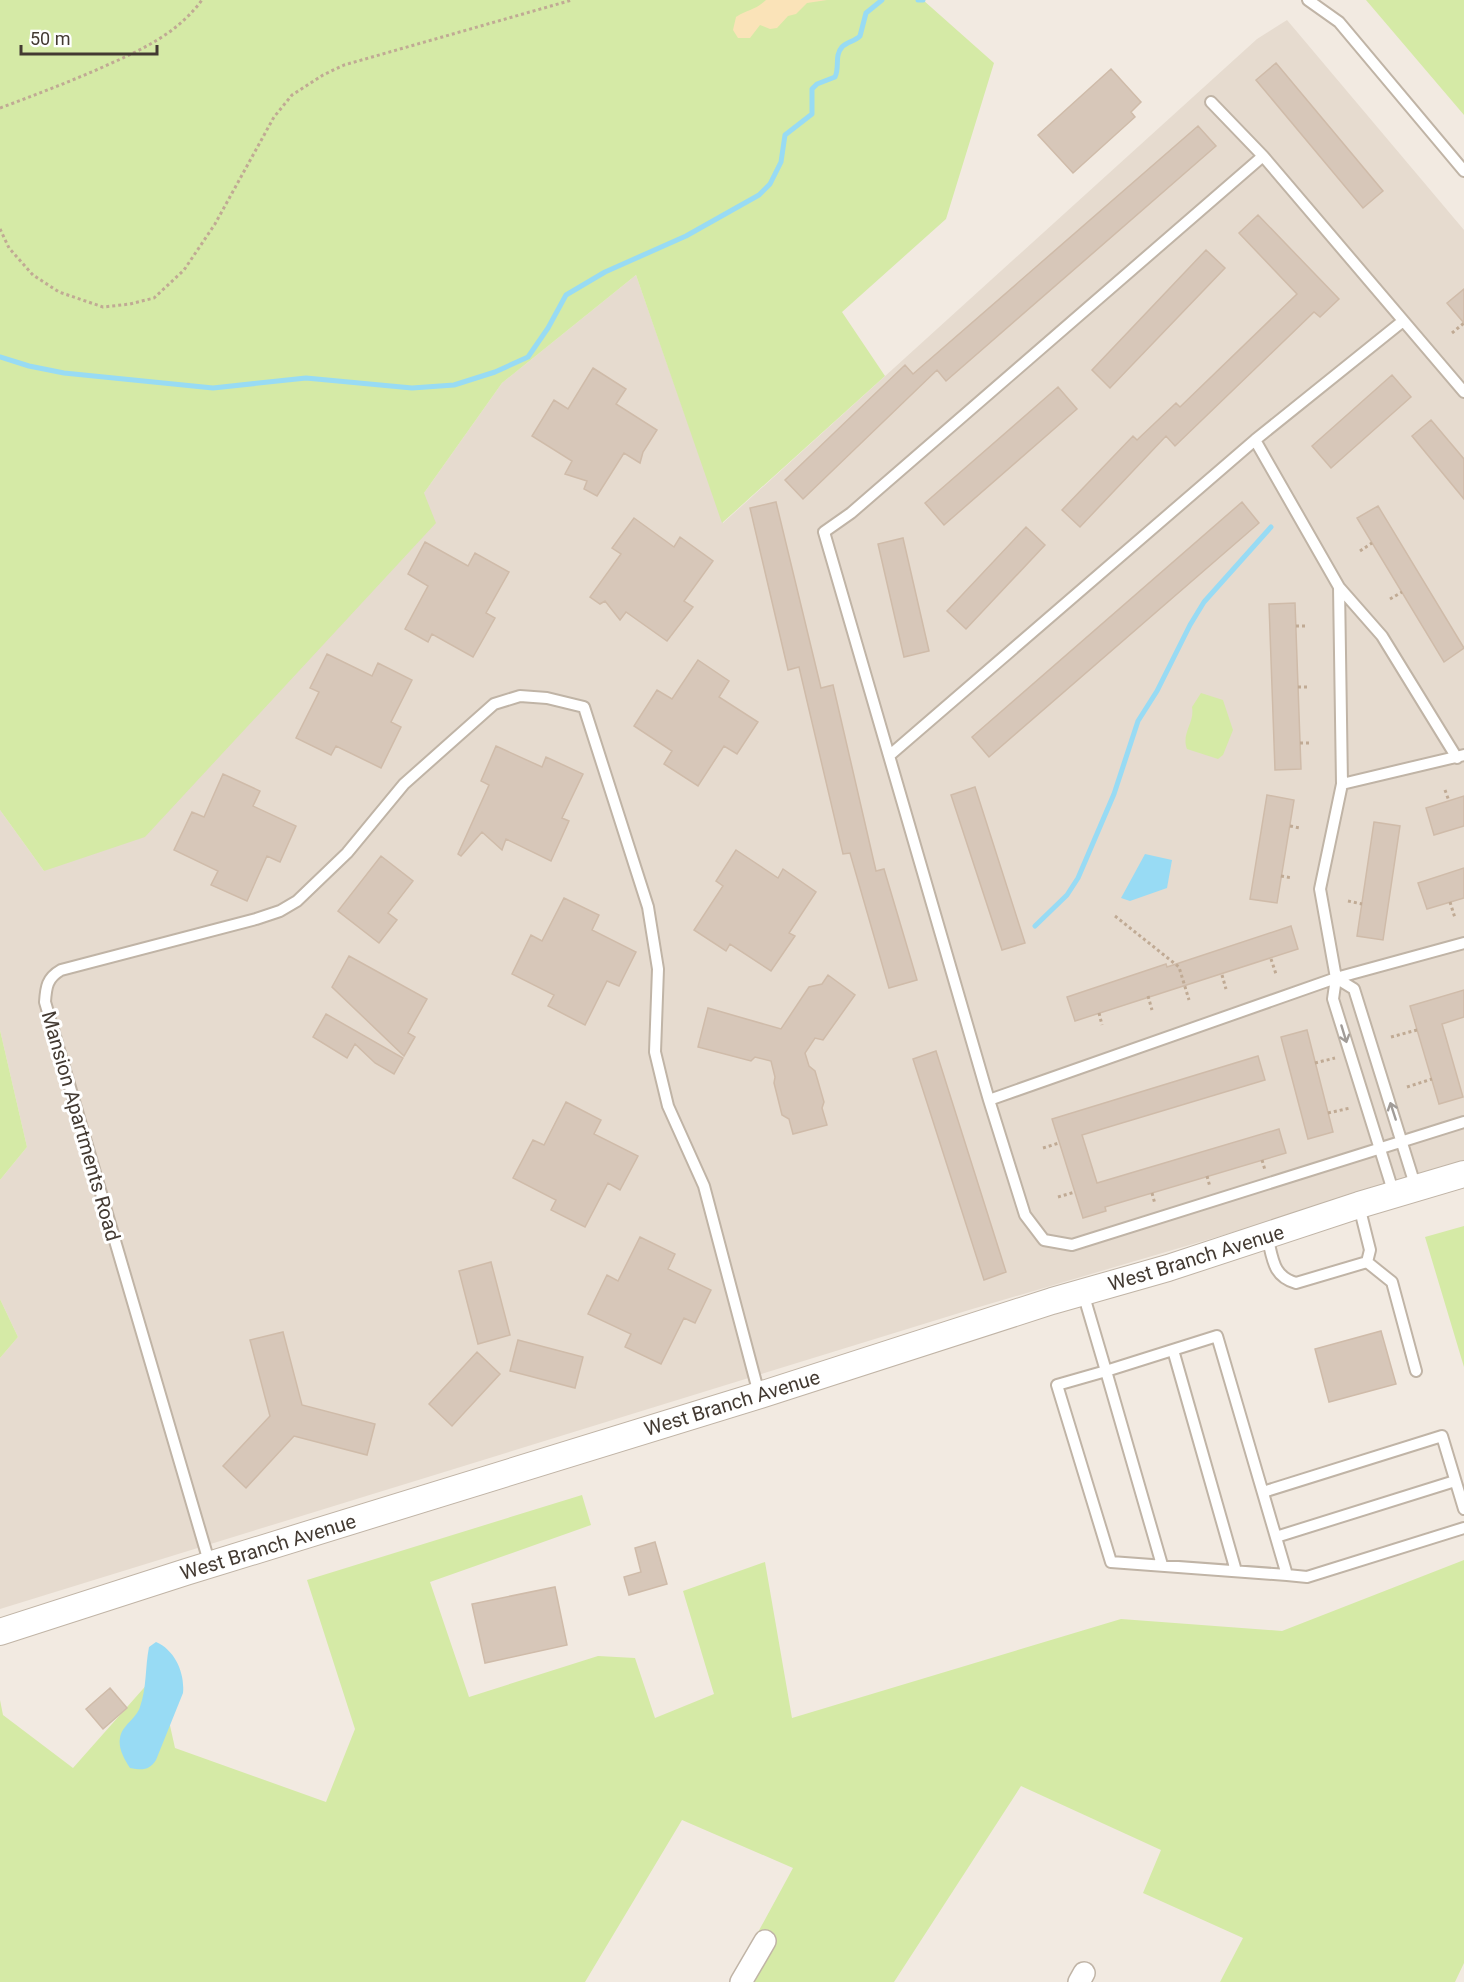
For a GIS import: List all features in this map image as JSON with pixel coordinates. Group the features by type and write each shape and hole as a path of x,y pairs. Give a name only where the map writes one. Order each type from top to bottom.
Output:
{"street":[{"name":"West Branch Avenue","path":"0,1632 1464,1174"},
{"path":"741,1982 765,1941"}],"lane":[{"path":"1308,0 1339,22 1464,171"},
{"path":"1211,102 1263,156 1464,393"},
{"path":"1263,156 851,513 824,532 989,1100 1025,1215 1044,1240 1072,1245 1464,1122"},
{"path":"890,755 1256,440 1403,321"},
{"path":"1256,440 1338,587 1382,636 1461,756 1341,784"},
{"path":"1338,587 1341,784 1320,889 1336,978 1333,999 1379,1148 1405,1191"},
{"name":"Mansion Apartments Road","path":"210,1565 45,1002 46,984 53,975 61,970 256,918 297,902 347,853 404,784 494,704 520,696 547,698 585,707 648,907 658,969 655,1052 668,1106 704,1186 760,1395"},
{"path":"989,1100 1336,978 1464,943"},
{"path":"1336,978 1354,989 1403,1140 1405,1191"},
{"path":"1359,1205 1370,1250 1367,1262"},
{"path":"1267,1236 1277,1271 1285,1280 1296,1283 1367,1262"},
{"path":"1367,1262 1392,1282 1416,1371"},
{"path":"1083,1292 1162,1565"},
{"path":"1287,1575 1217,1336 1057,1385 1111,1562 1307,1577 1464,1528"},
{"path":"1173,1350 1236,1571"},
{"path":"1263,1492 1442,1436 1464,1509"},
{"path":"1276,1537 1455,1481"}],"path":[{"path":"0,108 68,84 148,47 175,29 202,0"},
{"path":"0,229 9,248 33,275 59,292 103,307 154,298 184,270 215,224 274,117 292,95 344,64 572,0"},
{"path":"1452,333 1464,323"},
{"path":"1360,551 1372,543"},
{"path":"1390,599 1402,592"},
{"path":"1296,626 1308,626"},
{"path":"1298,687 1310,687"},
{"path":"1300,743 1312,743"},
{"path":"1445,790 1449,801"},
{"path":"1290,825 1300,828"},
{"path":"1281,876 1292,878"},
{"path":"1348,901 1362,904"},
{"path":"1450,902 1455,918"},
{"path":"1115,916 1179,967 1189,1000"},
{"path":"1271,958 1276,974"},
{"path":"1222,975 1226,988"},
{"path":"1148,996 1152,1011"},
{"path":"1099,1013 1102,1025"},
{"path":"1391,1037 1418,1030"},
{"path":"1315,1063 1335,1058"},
{"path":"1407,1087 1432,1079"},
{"path":"1328,1113 1350,1108"},
{"path":"1043,1148 1059,1143"},
{"path":"1262,1160 1265,1172"},
{"path":"1207,1176 1210,1189"},
{"path":"1058,1197 1074,1192"},
{"path":"1152,1193 1156,1206"}],"shaded area":[{"path":"1287,20 1464,230 1464,1164 969,1310 0,1609 0,1358 18,1337 0,1299 0,1180 27,1147 0,1030 0,810 44,871 424,493 502,383 636,275 723,523 1257,39"}],"green space":[{"path":"0,0 923,0 994,63 946,219 842,312 885,376 722,523 636,275 502,383 424,493 436,523 145,837 44,871 0,810"},
{"path":"1366,0 1464,0 1464,115"},
{"path":"1201,693 1223,700 1233,730 1223,755 1218,759 1187,749 1186,738 1192,718 1192,707"},
{"path":"0,1030 27,1147 0,1180"},
{"path":"1464,1226 1464,1367 1425,1237"},
{"path":"0,1299 18,1337 0,1358"},
{"path":"582,1495 591,1525 430,1582 469,1697 598,1656 635,1658 655,1718 714,1694 683,1591 765,1562 792,1718 1121,1619 1282,1631 1464,1560 1464,1963 1455,1982 1220,1982 1243,1938 1143,1893 1161,1850 1021,1786 894,1982 731,1982 793,1868 682,1820 585,1982 0,1982 0,1700 3,1715 73,1768 158,1672 175,1748 326,1802 355,1729 307,1580"}],"sand":[{"path":"766,0 827,0 807,3 796,14 788,16 777,28 770,29 760,25 750,38 738,38 733,30 736,17"}],"water":[{"path":"1145,854 1172,860 1167,888 1130,901 1121,898"},
{"path":"156,1642 169,1651 177,1663 182,1678 183,1693 156,1760 145,1769 130,1768 121,1750 121,1733 140,1707 149,1647"}],"building":[{"path":"1276,63 1383,191 1363,208 1256,80"},
{"path":"1111,69 1141,102 1131,112 1135,117 1073,173 1038,135"},
{"path":"1198,126 1216,146 946,381 937,370 803,499 785,480 905,365 913,374"},
{"path":"1258,215 1339,299 1320,317 1314,312 1175,446 1166,436 1080,527 1062,510 1133,436 1137,440 1176,403 1180,407 1297,294 1239,233"},
{"path":"1206,250 1225,268 1110,388 1092,370"},
{"path":"1464,289 1464,323 1447,303"},
{"path":"593,368 626,389 616,404 657,430 643,452 640,463 624,453 597,496 584,489 587,481 565,474 572,461 532,436 554,400 568,409"},
{"path":"1392,375 1411,397 1331,468 1312,446"},
{"path":"1058,387 1077,409 944,525 925,503"},
{"path":"1431,420 1464,459 1464,499 1412,436"},
{"path":"776,502 821,688 833,685 876,871 884,869 917,980 889,988 850,853 843,854 799,667 788,670 750,508"},
{"path":"1242,502 1259,523 989,757 972,737"},
{"path":"1378,506 1464,648 1444,662 1357,518"},
{"path":"634,518 674,547 680,537 713,561 684,601 693,607 667,641 626,612 620,620 605,601 600,604 590,597 621,554 612,548"},
{"path":"1026,527 1045,545 966,629 947,611"},
{"path":"903,538 929,651 904,657 878,544"},
{"path":"425,542 468,566 475,553 509,572 486,613 495,618 473,657 432,634 428,642 405,629 428,586 408,574"},
{"path":"1295,603 1301,769 1275,770 1269,604"},
{"path":"327,654 372,676 378,663 412,680 391,722 401,727 381,768 336,746 331,755 296,738 319,692 310,688"},
{"path":"698,660 729,681 719,697 758,722 737,754 724,746 698,786 664,764 672,751 634,726 657,690 672,699"},
{"path":"496,746 542,767 546,757 583,774 562,818 569,821 551,861 506,839 502,850 482,832 461,856 458,854 489,785 481,781"},
{"path":"223,774 260,791 253,806 296,826 280,862 267,856 247,901 211,885 218,871 174,850 192,812 204,817"},
{"path":"975,787 1025,943 1002,950 951,795"},
{"path":"1267,795 1294,800 1277,903 1250,899"},
{"path":"1464,796 1464,826 1434,835 1426,808"},
{"path":"1374,822 1400,826 1383,940 1357,936"},
{"path":"736,850 778,878 783,869 816,892 789,933 795,936 771,971 730,944 726,951 694,930 723,886 716,881"},
{"path":"381,856 413,881 388,913 397,920 379,943 338,911"},
{"path":"1464,868 1464,898 1427,909 1418,883"},
{"path":"564,898 599,915 592,930 636,952 619,986 607,981 585,1025 548,1006 554,995 512,974 531,935 542,941"},
{"path":"1291,926 1298,949 1075,1021 1067,997"},
{"path":"349,956 427,999 408,1033 415,1037 404,1056 332,987"},
{"path":"828,975 855,995 823,1040 815,1038 805,1053 809,1066 815,1071 824,1102 822,1108 827,1125 793,1134 789,1119 782,1115 771,1061 755,1057 751,1061 698,1047 708,1008 781,1029 809,987 822,984"},
{"path":"1464,990 1464,1017 1442,1024 1463,1097 1439,1104 1410,1006"},
{"path":"326,1014 403,1058 394,1074 375,1063 355,1044 347,1058 313,1037"},
{"path":"1307,1030 1333,1132 1308,1139 1281,1037"},
{"path":"936,1051 1006,1272 984,1280 913,1059"},
{"path":"1258,1056 1265,1080 1082,1135 1097,1183 1279,1129 1286,1153 1105,1207 1106,1211 1083,1218 1052,1119"},
{"path":"566,1102 601,1120 594,1134 638,1156 620,1190 608,1183 585,1227 551,1210 556,1200 513,1178 533,1140 544,1145"},
{"path":"640,1237 675,1254 668,1269 711,1290 695,1323 684,1318 661,1364 625,1347 631,1334 588,1314 607,1275 618,1281"},
{"path":"491,1262 510,1335 478,1344 459,1271"},
{"path":"1381,1331 1396,1384 1329,1402 1315,1349"},
{"path":"283,1332 302,1405 375,1424 367,1455 294,1436 246,1488 223,1466 270,1416 250,1340"},
{"path":"518,1340 583,1357 575,1388 510,1371"},
{"path":"477,1352 500,1374 452,1426 429,1404"},
{"path":"655,1542 667,1584 629,1595 624,1577 641,1572 635,1548"},
{"path":"555,1587 567,1645 485,1663 472,1604"},
{"path":"110,1688 127,1708 103,1729 86,1709"}],"waterway":[{"path":"0,357 64,373 213,388 306,378 412,388 454,385 495,372 528,357 548,328 566,295 605,272 686,236 759,195 770,184 781,162 785,135 812,114 812,89 817,84 835,77 840,50 844,45 860,36 866,13 882,0"},
{"path":"918,0 923,0"},
{"path":"1035,926 1067,895 1078,878 1114,794 1138,721 1157,691 1190,625 1204,602 1271,527"}]}
